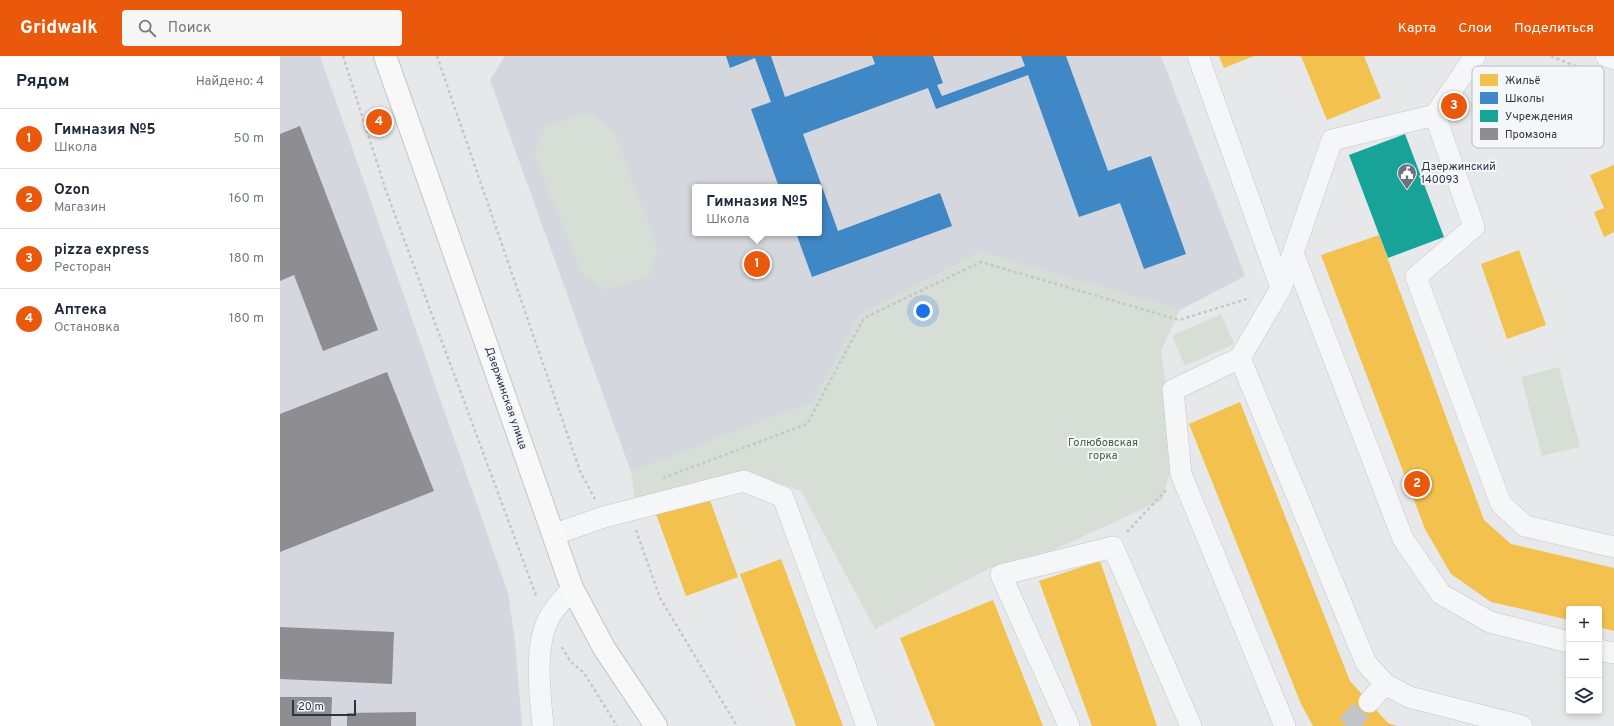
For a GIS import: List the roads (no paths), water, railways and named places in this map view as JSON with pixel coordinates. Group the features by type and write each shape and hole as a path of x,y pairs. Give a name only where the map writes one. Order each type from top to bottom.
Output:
{"main road":[{"name":"Дзержинская улица","path":"385,56 555,534 572,588 604,648 656,726"}],"street":[{"path":"1198,56 1281,288"},
{"path":"1285,726 1181,474 1173,390 1240,358 1281,288 1332,140 1435,115 1475,56"},
{"path":"1606,56 1614,59"},
{"path":"1435,115 1474,227 1416,277 1501,504 1525,526 1614,547"},
{"path":"1293,254 1403,539 1441,594 1490,622 1566,641"},
{"path":"1240,358 1366,663 1385,684 1409,697 1522,726"},
{"path":"555,534 604,517 744,481 783,497 867,726"},
{"path":"1069,726 1002,575 1113,547 1191,726"},
{"path":"544,726 539,690 541,645 548,619 572,588"},
{"path":"1602,651 1614,653"},
{"path":"1369,702 1385,684"}],"tunnel":[{"path":"1347,726 1369,702"}],"place":[{"name":"pizza express","path":"1454,106"},
{"name":"Аптека","path":"379,122"},
{"name":"Дзержинский 140093","path":"1407,190"},
{"name":"Гимназия №5","path":"757,264"},
{"name":"Ozon","path":"1417,484"}],"park label":[{"name":"Голюбовская горка","path":"1103,449"}]}
